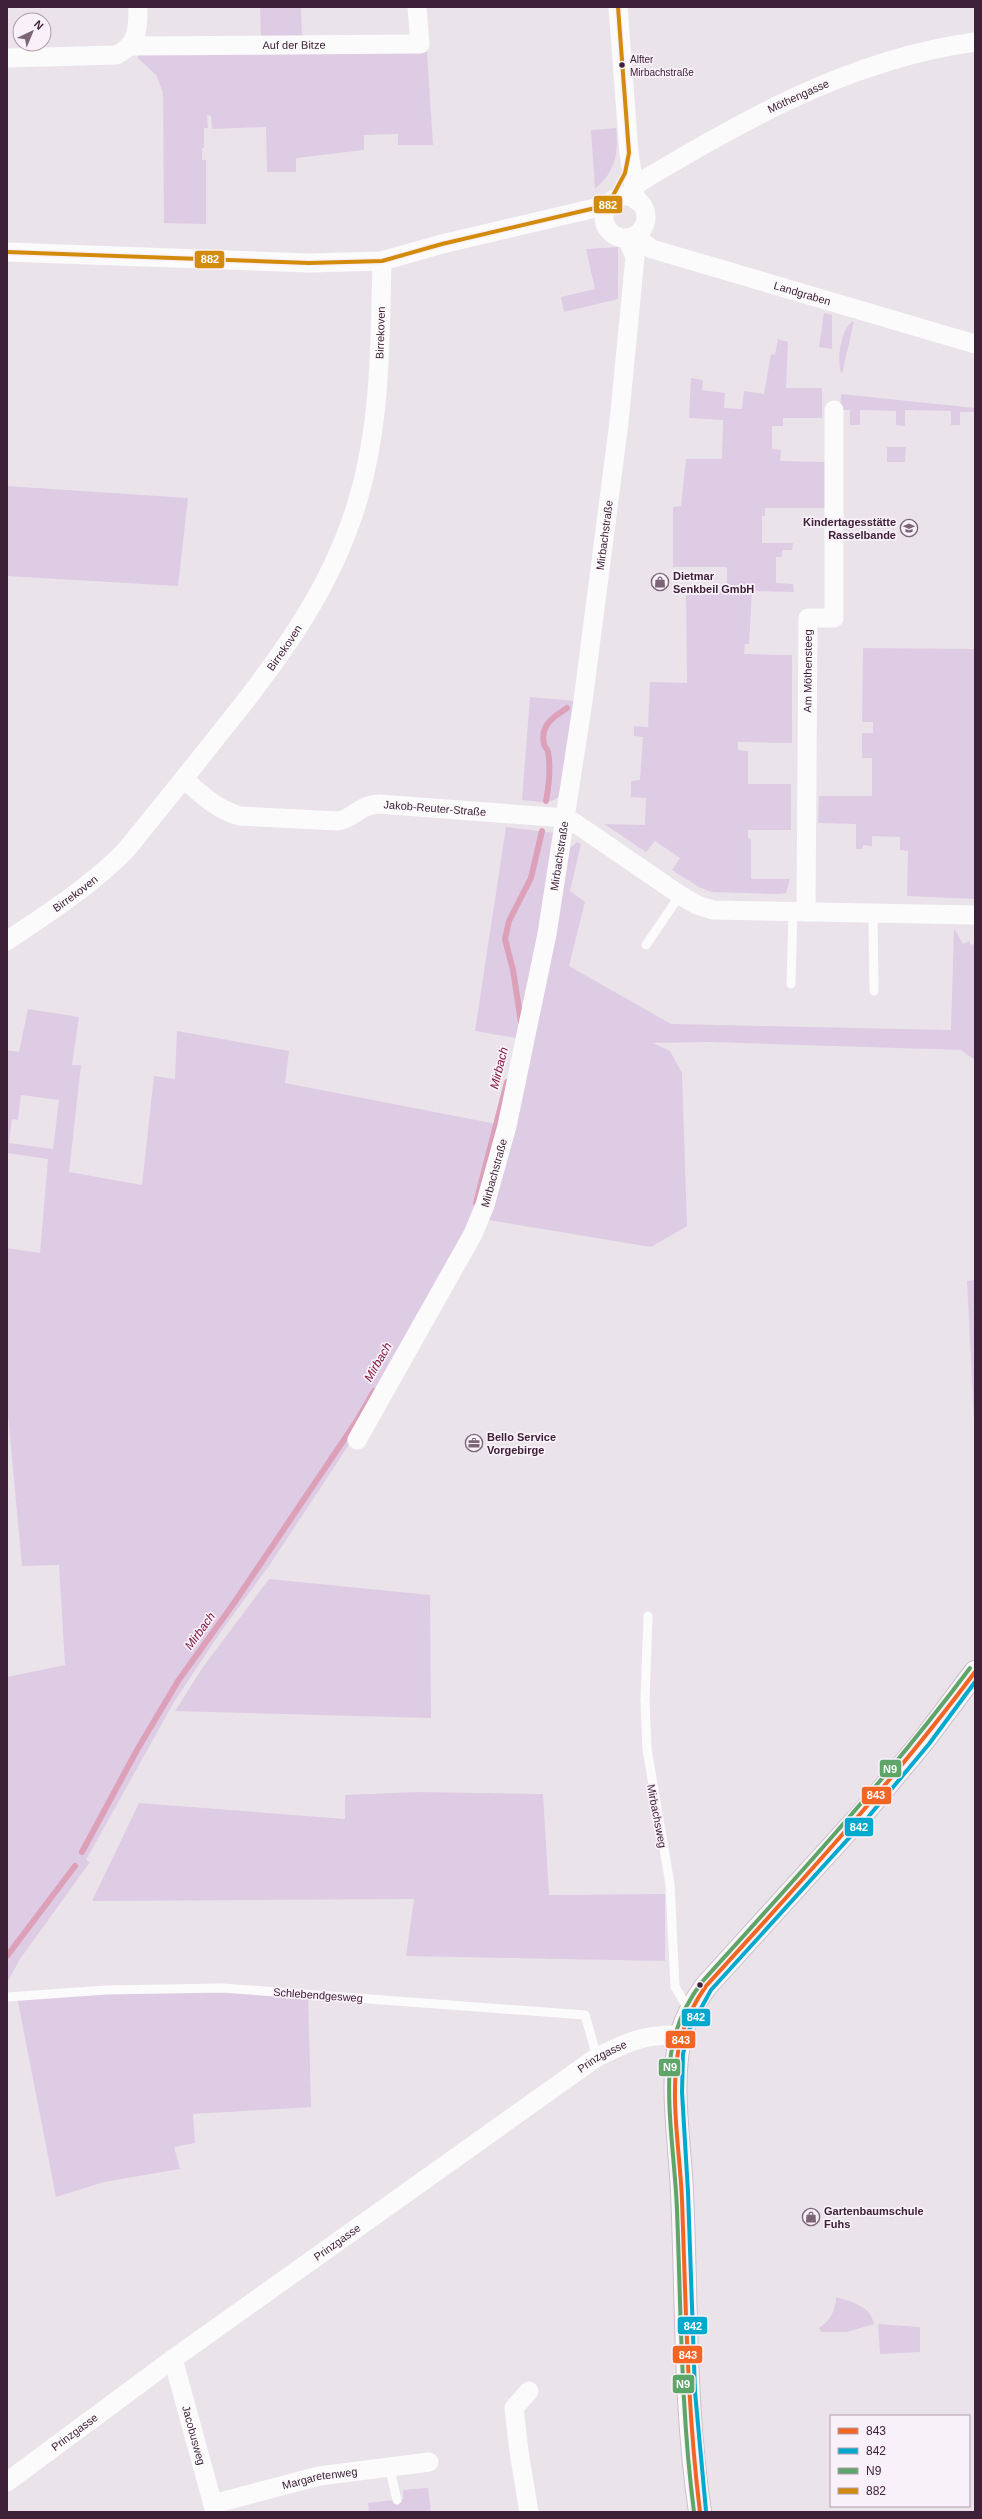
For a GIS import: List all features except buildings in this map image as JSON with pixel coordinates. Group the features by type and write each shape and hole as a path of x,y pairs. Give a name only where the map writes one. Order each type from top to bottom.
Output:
{"street":[{"path":"7,58 108,56 122,52 131,46 138,30 138,7"},
{"name":"Auf der Bitze","path":"131,46 420,44 417,7"},
{"path":"618,7 630,153 635,192 645,211 646,218 640,231 631,237 614,235 606,225 604,214 625,174 630,153"},
{"name":"Möthengasse","path":"635,192 766,110 842,77 923,51 975,42"},
{"path":"7,252 309,263 382,262 442,244 609,204 620,197 635,192"},
{"path":"568,215 586,217 606,225"},
{"name":"Landgraben","path":"631,237 652,249 975,344"},
{"name":"Mirbachstraße","path":"357,1440 473,1234 485,1205 506,1126 547,934 583,702 619,422 635,256 631,237"},
{"name":"Birrekoven","path":"7,941 73,895 112,865 184,779 270,671 326,582 350,526 368,459 377,406 380,366 382,262"},
{"name":"Am Möthensteeg","path":"800,912 808,618 834,618 834,410"},
{"name":"Jakob-Reuter-Straße","path":"184,779 215,805 240,816 338,821 348,818 361,807 379,804 565,818 575,823 697,906 714,910 975,915"},
{"path":"700,2512 695,2478 688,2360 676,2088 681,2035 690,2011 719,1971 805,1879 892,1779 975,1672"},
{"name":"Prinzgasse","path":"7,2482 173,2359 598,2057 630,2041 655,2034 681,2035"},
{"name":"Jacobusweg","path":"173,2359 214,2508"},
{"path":"529,2391 514,2408 519,2452 529,2512"},
{"name":"Margaretenweg","path":"214,2508 319,2476 429,2462"}],"lane":[{"path":"646,945 680,895"},
{"path":"791,984 800,912"},
{"path":"873,913 874,991"},
{"name":"Mirbachsweg","path":"648,1616 645,1700 647,1749 670,1884 675,1986 690,2011"},
{"name":"Schlebendgesweg","path":"7,1997 107,1990 222,1988 585,2016 598,2057"},
{"path":"389,2466 397,2500"}],"shaded area":[{"path":"260,7 301,7 302,36 261,38"},
{"path":"146,52 427,52 433,145 398,145 398,134 364,135 364,150 296,158 296,172 267,172 266,127 212,129 211,116 207,115 208,128 204,128 204,148 202,148 202,160 206,160 206,224 164,223 163,93 156,75 138,58 138,54"},
{"path":"616,128 617,146 614,162 607,176 595,189 591,130"},
{"path":"618,247 618,299 564,312 561,297 595,289 586,249"},
{"path":"824,313 832,315 832,349 819,347"},
{"path":"854,321 842,374 839,363 840,346 845,330 849,324"},
{"path":"778,339 788,342 786,388 822,388 822,418 783,418 783,426 772,426 772,449 781,450 780,461 827,462 827,508 765,508 765,516 762,516 762,543 793,543 792,550 782,550 782,557 776,557 776,583 793,584 794,592 752,591 749,644 745,644 744,654 792,655 792,743 738,742 738,750 748,751 748,784 791,784 791,830 748,830 748,838 751,839 751,879 790,879 786,893 780,894 711,892 699,887 672,870 680,858 655,841 646,852 604,824 645,825 646,798 631,797 631,781 640,780 643,737 634,736 634,726 648,727 650,682 687,683 686,590 727,591 727,567 673,567 673,507 681,506 686,459 722,459 723,420 689,418 691,378 703,380 702,390 725,393 724,408 742,409 744,391 764,394 771,354 775,355"},
{"path":"841,394 975,408 975,412 960,412 960,425 951,425 951,411 905,410 905,426 896,425 896,411 860,410 860,425 850,425 850,410 840,410"},
{"path":"887,447 906,447 905,462 887,462"},
{"path":"7,486 188,498 178,586 7,576"},
{"path":"863,648 975,649 975,899 907,896 908,851 900,850 900,837 872,836 872,846 863,845 863,849 856,849 856,824 818,823 819,796 872,796 872,758 862,758 862,733 873,733 873,722 862,722"},
{"path":"530,697 577,701 561,794 558,798 543,802 522,800"},
{"path":"506,827 555,833 522,1039 475,1031"},
{"path":"577,842 581,844 570,891 585,902 569,966 671,1024 951,1030 954,928 963,944 969,941 971,945 975,943 975,1060 961,1050 711,1042 653,1043 670,1051 682,1073 687,1226 651,1247 483,1219 569,849"},
{"path":"28,1009 79,1017 72,1065 81,1065 69,1172 142,1185 154,1076 175,1079 177,1031 289,1051 285,1083 502,1125 478,1214 356,1434 271,1563 220,1633 174,1702 86,1860 90,1862 20,1959 7,1983 7,1677 65,1665 59,1565 22,1566 7,1404 7,1248 40,1253 48,1159 7,1153 7,1050 19,1052","holes":["21,1095 59,1100 53,1149 9,1143 12,1119 18,1120"]},
{"path":"975,1280 975,1441 967,1281"},
{"path":"269,1579 430,1595 431,1718 175,1711 203,1667"},
{"path":"418,1792 543,1794 549,1895 665,1894 665,1961 406,1956 414,1899 92,1901 139,1803 345,1819 345,1795"},
{"path":"107,1990 308,1993 311,2107 193,2114 195,2143 174,2147 180,2169 104,2182 56,2197 17,1997"},
{"path":"836,2297 854,2303 865,2309 872,2318 874,2324 847,2332 821,2332 819,2328 832,2315"},
{"path":"878,2324 920,2327 920,2352 880,2354"},
{"path":"428,2488 431,2512 369,2512 368,2503 403,2499 403,2490"}],"waterway":[{"name":"Mirbach","path":"546,801 549,783 549,764 548,751 544,745 544,732 549,722 567,708"},
{"name":"Mirbach","path":"521,1022 513,970 505,939 509,921 531,878 542,831"},
{"name":"Mirbach","path":"476,1203 507,1082"},
{"name":"Mirbach","path":"82,1852 137,1750 178,1681 234,1603 356,1422 374,1391"},
{"name":"Mirbach","path":"7,1956 75,1866"}],"transit line":[{"name":"882","path":"7,252 309,263 382,261 442,244 608,205 625,173 629,153 618,7"},
{"name":"N9","path":"694,2512 686,2437 677,2210 669,2093 669,2073 675,2034 686,2007 702,1982 873,1789 906,1750 970,1668"},
{"name":"843","path":"700,2512 692,2434 682,2200 675,2108 676,2070 682,2034 692,2009 706,1986 878,1793 911,1754 975,1672"},
{"name":"842","path":"706,2511 695,2392 688,2192 682,2092 683,2054 689,2030 711,1990 869,1816 929,1744 975,1682"}],"place":[{"name":"Alfter Mirbachstraße","path":"622,65"},
{"name":"Kindertagesstätte Rasselbande","path":"909,528"},
{"name":"Dietmar Senkbeil GmbH","path":"660,582"},
{"name":"Bello Service Vorgebirge","path":"474,1443"},
{"name":"Gartenbaumschule Fuhs","path":"811,2217"}]}
